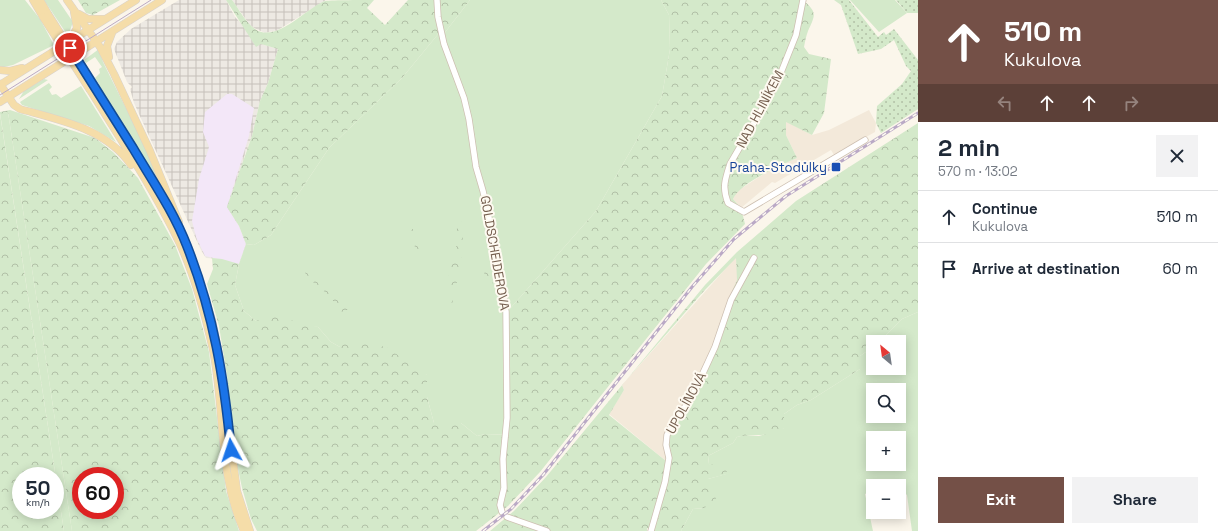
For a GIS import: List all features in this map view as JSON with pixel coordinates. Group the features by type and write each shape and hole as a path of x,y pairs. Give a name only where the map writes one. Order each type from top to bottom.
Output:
{"main road":[{"path":"29,0 46,16"},
{"path":"33,0 38,9"},
{"path":"40,0 46,16 148,173 182,234"},
{"path":"67,0 97,42 114,74 170,197 192,268 212,320 220,360 237,491 250,531"},
{"path":"136,0 0,84 8,97 20,109 97,134 116,148 141,175"},
{"path":"0,102 162,0"},
{"path":"73,8 85,18 106,19"},
{"path":"68,42 74,36 77,28 73,8"},
{"path":"114,74 107,46 109,38 115,30"},
{"path":"0,70 10,71 30,66"},
{"path":"92,88 192,268"},
{"path":"199,287 214,359 231,490 244,531"}],"street":[{"name":"GOLDSCHEIDEROVA","path":"437,0 438,17 444,44 464,98 469,119 476,167 496,249 506,312 507,418 503,459 504,488 500,505 504,515 547,531"},
{"name":"NAD HLINÍKEM","path":"802,0 796,35 776,85 730,164 723,186 728,203 744,212 865,140"},
{"name":"UPOLÍNOVÁ","path":"650,531 665,482 669,458 666,445 668,435 675,420 691,399 715,348 731,300 754,258"}],"shaded area":[{"path":"179,0 226,0 235,17 261,44 278,49 268,83 260,101 252,136 244,157 236,221 246,244 239,264 222,259 206,258 201,250 134,103 130,89 132,87 127,82 114,49 117,42 131,29"},
{"path":"232,0 326,0 278,30 265,33 249,24"},
{"path":"227,94 232,94 254,108 249,136 227,207 239,226 246,244 239,264 205,256 196,237 192,221 199,179 209,147 203,132 205,112"},
{"path":"869,110 876,123 875,132 834,155 831,150 775,183 772,182 741,208 733,199 736,192 759,177 772,169 797,158 786,135 786,121 812,135 829,130"},
{"path":"736,257 738,280 727,303 713,347 666,461 609,414 624,390 622,385"}],"green space":[{"path":"0,0 25,0 40,19 54,45 13,65 4,67 3,69 0,67"},
{"path":"44,0 58,0 73,22 68,36"},
{"path":"78,0 120,0 93,15 86,13"},
{"path":"226,0 232,0 248,23 255,29 263,32 272,32 281,29 325,1 374,0 367,8 385,25 408,0 435,0 439,33 402,78 329,148 271,235 254,245 246,244 239,226 227,207 252,136 260,101 268,83 278,49 261,44 256,47"},
{"path":"439,0 470,0 443,35"},
{"path":"470,0 661,0 669,15 670,49 662,96 596,211 508,311 509,435 485,434 477,436 461,423 434,423 427,397 427,375 340,347 331,342 318,327 256,321 244,311 235,285 239,264 246,244 254,245 271,235 329,148 402,78 439,33 443,35"},
{"path":"661,0 803,0 811,8 814,14 804,47 809,54 831,59 824,113 812,135 786,122 786,135 797,158 762,175 737,193 733,199 741,208 745,224 706,264 540,472 508,506 476,531 257,531 251,519 242,488 234,450 227,376 219,326 207,284 213,269 212,258 239,264 235,285 244,311 256,321 270,315 318,327 331,342 340,347 347,340 386,347 427,375 427,397 434,423 461,423 477,436 485,434 508,435 508,311 596,211 662,96 670,49 669,15"},
{"path":"834,0 849,0 878,37 884,32 886,35 894,29 918,60 918,109 881,133 876,123 877,106 902,84 911,71 906,66 894,40 881,49 858,54 841,5"},
{"path":"850,0 895,0 907,13 879,32"},
{"path":"896,0 918,0 918,13 907,13"},
{"path":"99,49 103,62 148,153 164,194 97,85 99,84 95,78 100,73 99,69 102,67 95,57 86,63 84,60"},
{"path":"44,79 48,80 19,99 24,91"},
{"path":"49,83 52,87 49,90 52,95 56,94 61,98 81,86 116,142 89,126 22,105 20,102"},
{"path":"10,110 95,138 113,152 138,178 175,245 192,289 209,352 226,491 239,531 72,531 64,479 64,467 62,467 8,112 0,114 0,112"},
{"path":"8,112 62,467 54,467 0,113"},
{"path":"0,114 54,467 12,467 12,519 62,519 64,531 0,531"},
{"path":"918,123 918,312 902,319 886,335 866,335 866,352 860,356 860,369 811,400 797,405 784,414 784,428 779,431 767,434 737,437 733,443 708,456 709,464 726,467 727,474 708,479 717,501 704,508 693,509 681,531 652,531 647,528 647,531 490,531 514,511 546,477 622,385 624,390 609,415 666,461 664,446 713,347 727,303 737,280 736,258 703,292 626,381 705,285 737,252 796,201"},
{"path":"459,221 461,221 463,242 462,254 451,310 449,309 451,287 448,283 452,259 456,251 457,227"},
{"path":"412,229 416,230 420,245 418,260 414,261 415,241 408,232"},
{"path":"490,258 494,262 493,283 487,285 483,283 486,260"},
{"path":"307,268 311,268 319,278 325,280 329,289 343,300 349,308 345,312 337,311 332,298 305,273"},
{"path":"918,312 918,531 912,531 906,494 906,479 866,479 866,519 870,519 873,531 681,531 693,509 704,508 708,479 726,474 709,464 708,456 733,443 737,437 745,435 759,436 784,428 784,414 797,405 811,400 860,369 860,356 866,352 866,375 906,375 906,335 886,335 902,319"},
{"path":"64,479 72,531 64,531 62,519 64,519"}],"tram line":[{"path":"0,95 151,0"}],"railway":[{"path":"483,531 511,509 543,475 692,287 734,239 786,196 918,113"}],"place":[{"name":"Praha-Stodůlky","path":"836,167"}],"route":[{"path":"70,48 144,167 182,234 187,246 202,286 218,347 231,450"}]}
